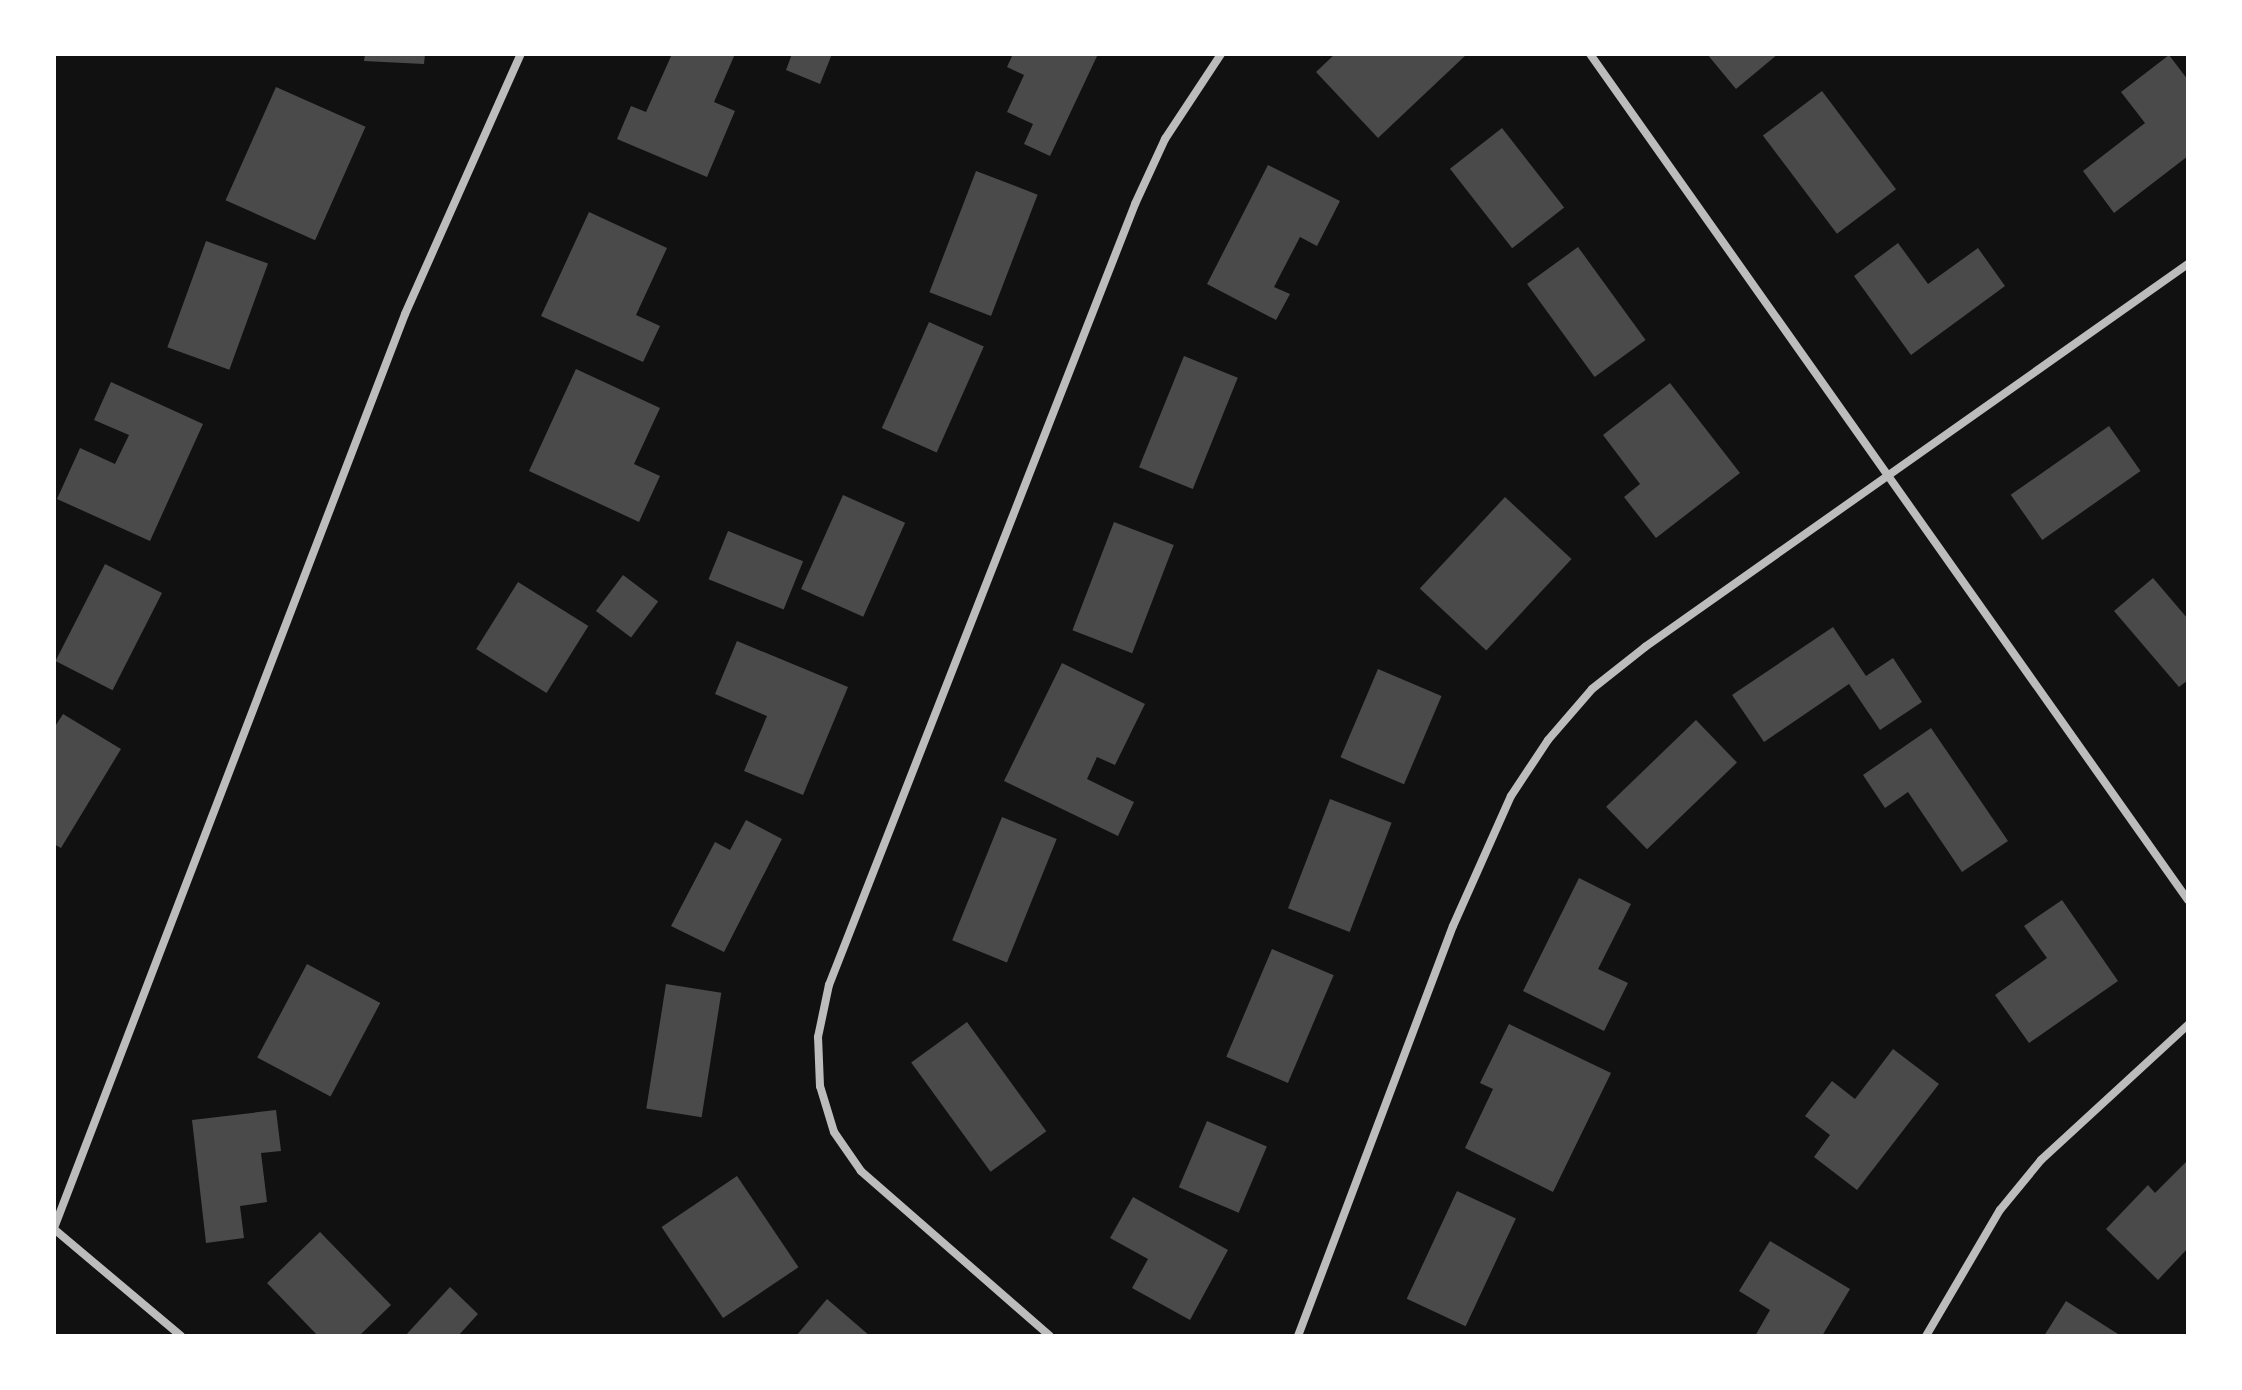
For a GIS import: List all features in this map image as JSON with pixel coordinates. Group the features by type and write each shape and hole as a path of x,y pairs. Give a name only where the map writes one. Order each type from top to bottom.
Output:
{"street":[{"path":"181,1336 54,1228 405,314 521,54"},
{"path":"1050,1336 861,1171 834,1132 820,1086 818,1037 829,985 1135,204 1165,139 1221,54"},
{"path":"1590,54 2188,900"},
{"path":"1298,1336 1453,926 1511,796 1548,740 1592,689 1645,647 2188,264"},
{"path":"1926,1336 2000,1210 2041,1160 2188,1025"}],"building":[{"path":"365,54 425,54 424,64 364,61"},
{"path":"672,54 735,54 714,102 735,111 707,177 617,139 631,106 646,112"},
{"path":"792,54 832,54 820,84 786,70"},
{"path":"1013,54 1098,54 1050,156 1024,144 1033,124 1007,112 1024,75 1007,67"},
{"path":"1335,54 1467,54 1378,138 1316,72"},
{"path":"1707,54 1778,54 1736,89"},
{"path":"2169,55 2188,80 2188,156 2114,213 2083,171 2145,123 2121,92"},
{"path":"276,87 366,127 315,240 226,200"},
{"path":"1822,91 1896,189 1837,234 1763,136"},
{"path":"1502,128 1564,208 1512,248 1450,169"},
{"path":"1268,165 1340,201 1317,246 1300,237 1274,287 1290,294 1276,320 1207,284"},
{"path":"976,171 1038,195 991,316 929,292"},
{"path":"589,212 667,248 636,315 660,326 643,362 541,316"},
{"path":"206,241 268,264 229,370 167,347"},
{"path":"1898,243 1928,284 1978,248 2005,286 1911,355 1854,276"},
{"path":"1578,247 1646,340 1595,377 1527,284"},
{"path":"929,322 984,346 937,452 882,428"},
{"path":"1184,356 1238,378 1193,489 1139,467"},
{"path":"576,369 660,408 634,464 660,476 639,522 529,471"},
{"path":"111,382 203,424 150,541 57,499 80,448 115,464 129,435 94,420"},
{"path":"1670,383 1740,473 1656,538 1624,497 1640,484 1603,435"},
{"path":"2109,426 2141,471 2042,540 2011,495"},
{"path":"843,495 905,523 863,617 801,589"},
{"path":"1505,497 1572,559 1486,650 1420,588"},
{"path":"1114,522 1174,545 1132,653 1072,630"},
{"path":"728,531 803,561 784,610 709,579"},
{"path":"105,564 162,593 113,690 56,661"},
{"path":"623,575 658,601 631,637 596,611"},
{"path":"2153,578 2188,619 2188,680 2179,687 2114,611"},
{"path":"518,582 588,626 547,693 476,649"},
{"path":"1833,627 1866,676 1893,658 1922,702 1880,730 1849,684 1764,742 1732,695"},
{"path":"737,641 848,687 803,795 744,771 767,716 715,694"},
{"path":"1062,663 1145,704 1115,765 1097,757 1087,779 1134,802 1118,836 1004,781"},
{"path":"1378,669 1442,696 1404,784 1340,757"},
{"path":"63,714 121,749 61,848 54,844 54,728"},
{"path":"1696,720 1737,762 1647,849 1606,807"},
{"path":"1931,728 2008,841 1962,872 1908,792 1885,808 1863,775"},
{"path":"1330,799 1392,823 1350,932 1288,908"},
{"path":"1002,817 1057,839 1007,962 952,940"},
{"path":"746,820 782,839 724,952 671,926 715,842 730,850"},
{"path":"1579,878 1631,904 1598,969 1628,983 1604,1031 1523,991"},
{"path":"2062,900 2118,981 2029,1043 1995,995 2047,958 2024,926"},
{"path":"1272,949 1334,975 1288,1083 1226,1057"},
{"path":"307,964 380,1003 331,1097 257,1058"},
{"path":"666,984 721,993 702,1117 646,1108"},
{"path":"967,1022 1046,1131 991,1172 911,1063"},
{"path":"1509,1024 1611,1073 1553,1192 1465,1148 1493,1089 1480,1083"},
{"path":"1893,1049 1939,1084 1857,1190 1814,1157 1830,1135 1805,1116 1832,1081 1855,1099"},
{"path":"276,1110 281,1151 261,1153 267,1202 240,1206 244,1238 206,1243 192,1120"},
{"path":"1207,1121 1267,1146 1239,1213 1179,1187"},
{"path":"2188,1160 2188,1248 2158,1280 2106,1229 2148,1185 2155,1193"},
{"path":"737,1176 799,1267 723,1318 662,1227"},
{"path":"1457,1191 1516,1218 1466,1326 1407,1299"},
{"path":"1133,1197 1228,1250 1190,1320 1132,1288 1148,1259 1110,1238"},
{"path":"320,1232 391,1305 359,1336 318,1336 267,1283"},
{"path":"1770,1241 1850,1289 1822,1336 1755,1336 1770,1310 1739,1291"},
{"path":"450,1287 478,1314 458,1336 405,1336"},
{"path":"827,1299 870,1336 796,1336"},
{"path":"2066,1301 2118,1334 2117,1336 2044,1336"}]}
